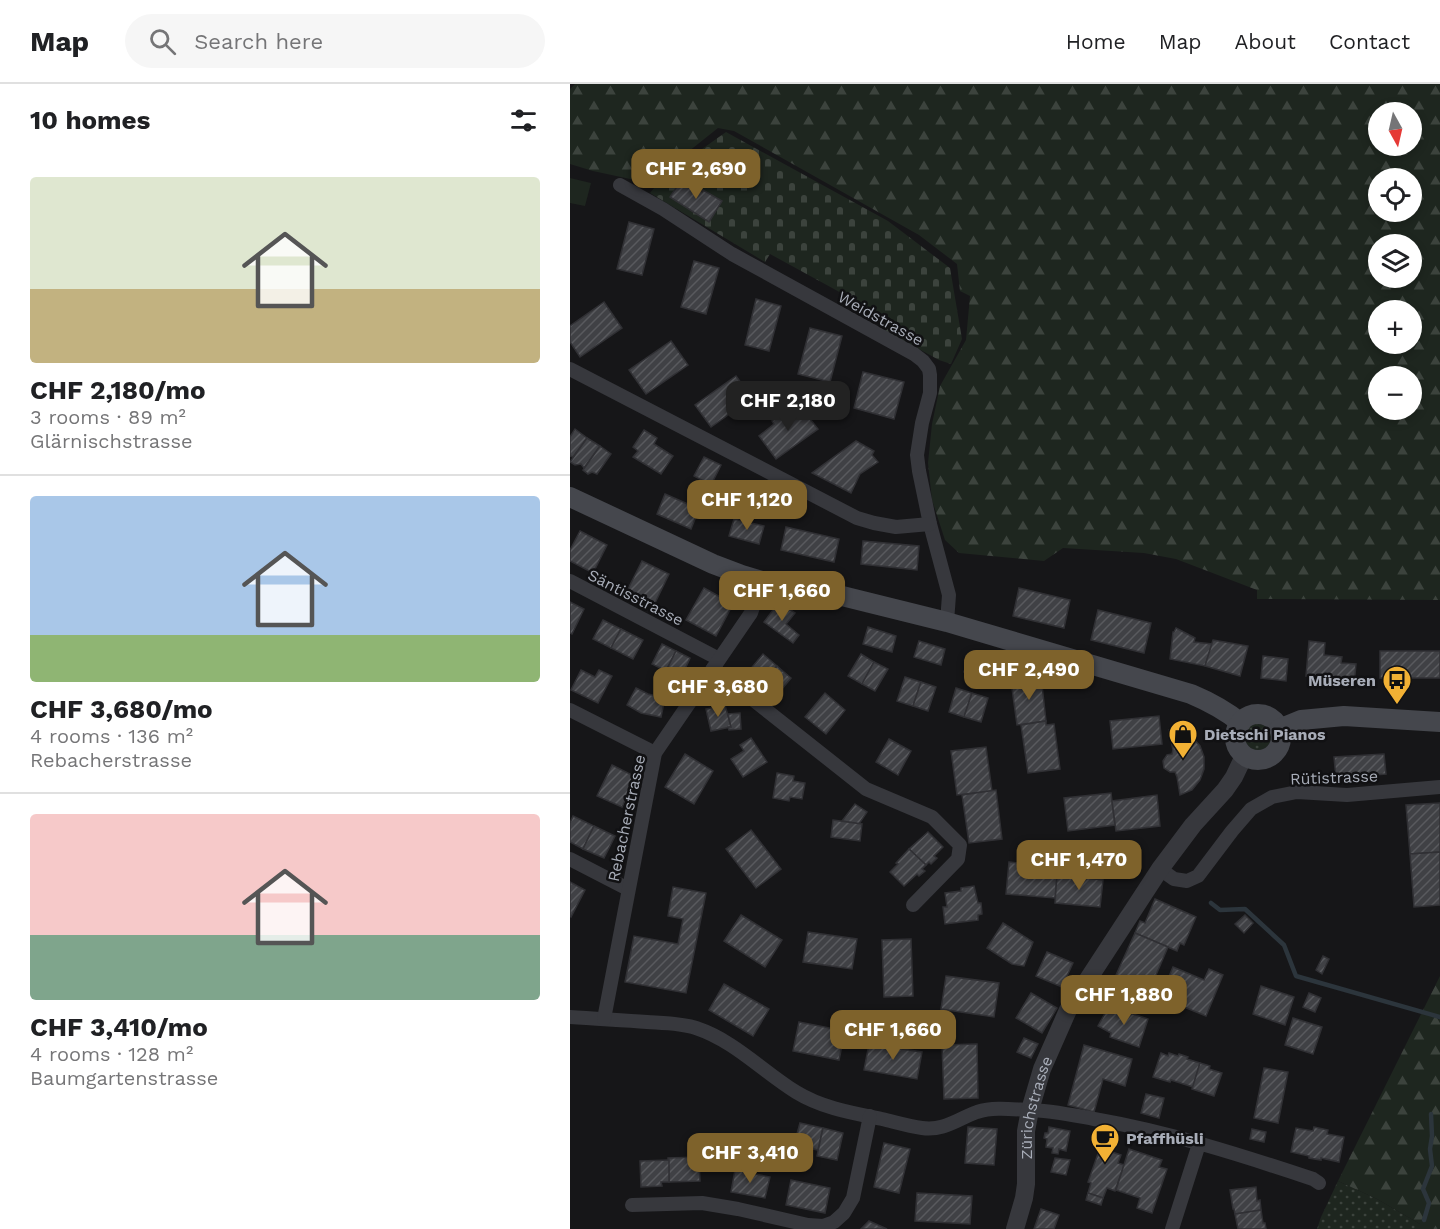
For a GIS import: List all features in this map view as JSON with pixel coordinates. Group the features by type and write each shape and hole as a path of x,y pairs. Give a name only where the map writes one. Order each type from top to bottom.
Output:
{"main road":[{"path":"570,497 713,564 762,581 826,592 947,622 1191,694 1212,703 1241,723"},
{"path":"1262,715 1273,720 1279,729 1280,744 1272,756 1265,759 1251,759 1244,756 1235,740 1237,728 1250,716 1262,715"},
{"path":"1279,729 1301,720 1344,716 1440,723"}],"street":[{"name":"Weidstrasse","path":"620,185 663,209 732,254 914,354 930,369 931,384 917,455 930,524 950,595 947,622"},
{"path":"570,369 857,518 896,526 930,524"},
{"name":"Säntisstrasse","path":"570,581 716,663 866,789 932,817 960,845 958,859 913,905"},
{"name":"Rebacherstrasse","path":"604,1019 655,753 751,613 762,581"},
{"path":"570,710 655,753"},
{"name":"Zürichstrasse","path":"1015,1229 1025,1191 1026,1131 1030,1110 1042,1069 1068,1010 1160,869 1192,825 1225,790 1244,756"},
{"name":"Rütistrasse","path":"1160,869 1174,879 1187,880 1198,876 1251,808 1272,797 1297,792 1347,795 1440,787"},
{"path":"570,859 628,889"},
{"path":"570,1017 669,1023 694,1027 718,1037 802,1095 839,1110 923,1128 942,1127 976,1113 994,1109 1068,1114 1135,1126 1245,1156 1319,1183"},
{"path":"632,1205 702,1203 808,1225 823,1226 834,1222 844,1213 853,1198 870,1116"},
{"path":"1172,1229 1199,1144"}],"green space":[{"path":"575,84 1440,84 1440,600 1257,599 1257,590 1176,559 1144,553 1063,548 1044,561 959,553 945,540 932,500 928,463 932,424 940,386 966,340 970,296 960,291 957,264 919,235 734,131 718,128 649,183 570,164 570,89"},
{"path":"726,132 888,221 950,268 962,339 951,364 939,360 884,330 887,318 770,254 765,262 650,193 664,176"},
{"path":"570,178 591,183 585,206 570,203"},
{"path":"1258,724 1267,728 1271,737 1267,746 1258,750 1249,746 1245,737 1249,728"},
{"path":"1440,976 1440,1229 1420,1229 1420,1224 1377,1199 1338,1181"},
{"path":"1338,1181 1377,1199 1420,1224 1420,1229 1317,1229"}],"building":[{"path":"682,179 722,201 709,222 670,197"},
{"path":"629,222 654,229 642,275 617,269"},
{"path":"694,261 719,268 706,314 681,307"},
{"path":"756,299 781,306 769,351 745,345"},
{"path":"604,302 622,328 580,357 570,342 570,326"},
{"path":"810,328 842,336 830,382 798,374"},
{"path":"671,341 688,365 646,394 629,370"},
{"path":"863,372 904,382 894,419 854,408"},
{"path":"736,376 752,398 711,427 695,405"},
{"path":"800,406 818,429 776,459 759,436 774,424 772,421 788,409 791,413"},
{"path":"575,429 587,438 573,457 570,456 570,437"},
{"path":"644,430 657,438 654,444 673,456 661,474 633,457 638,451 633,447"},
{"path":"587,438 600,446 584,468 581,464 575,465 570,462"},
{"path":"856,441 874,451 872,455 878,462 860,474 851,493 812,473"},
{"path":"600,446 611,454 597,474 592,472 588,474 583,470"},
{"path":"704,457 721,465 711,485 694,476"},
{"path":"665,494 699,509 691,529 657,514"},
{"path":"734,519 764,526 759,544 729,536"},
{"path":"786,527 839,539 834,562 781,550"},
{"path":"580,531 607,545 593,573 570,561 570,550"},
{"path":"863,541 919,546 917,570 861,564"},
{"path":"642,561 669,574 655,603 628,589"},
{"path":"704,588 733,604 716,636 686,620"},
{"path":"1019,588 1070,600 1064,628 1013,616"},
{"path":"570,602 584,609 572,634 570,633"},
{"path":"779,602 795,613 786,624 799,635 793,643 764,622"},
{"path":"1098,610 1151,623 1144,653 1091,640"},
{"path":"603,620 621,629 611,648 593,639"},
{"path":"868,627 896,636 892,652 863,644"},
{"path":"1176,628 1195,638 1194,642 1212,644 1205,666 1170,659 1173,632"},
{"path":"621,629 643,640 633,659 611,648"},
{"path":"1213,640 1248,646 1240,676 1205,666"},
{"path":"919,641 945,649 941,665 914,657"},
{"path":"1309,641 1325,643 1324,655 1342,657 1341,663 1356,664 1354,685 1332,683 1333,678 1306,676"},
{"path":"662,644 676,651 666,671 652,664"},
{"path":"676,651 690,658 681,678 666,671"},
{"path":"1380,651 1440,651 1440,678 1380,678"},
{"path":"763,654 777,666 762,682 749,671"},
{"path":"861,654 874,662 862,684 848,676"},
{"path":"969,656 995,664 990,680 964,672"},
{"path":"1263,656 1288,659 1286,681 1261,678"},
{"path":"874,662 888,669 875,691 862,684"},
{"path":"777,666 791,678 777,695 762,682"},
{"path":"581,670 595,677 599,670 612,676 598,703 571,690"},
{"path":"1041,676 1046,721 1017,725 1011,681"},
{"path":"905,677 921,682 913,706 897,701"},
{"path":"921,682 936,687 928,711 913,706"},
{"path":"636,688 665,698 661,717 641,713 627,705"},
{"path":"956,688 972,693 964,717 949,712"},
{"path":"825,693 845,710 826,734 805,717"},
{"path":"972,693 988,698 981,722 964,717"},
{"path":"725,705 731,727 711,731 706,709"},
{"path":"740,713 741,729 729,730 728,727 731,727 728,714"},
{"path":"1159,716 1162,744 1113,749 1110,721"},
{"path":"1046,721 1046,725 1054,724 1060,769 1028,773 1021,725"},
{"path":"1169,730 1182,731 1193,738 1200,746 1204,757 1204,769 1200,780 1192,790 1180,795 1175,772 1164,768 1163,761 1167,755 1172,754 1173,750"},
{"path":"751,738 767,762 743,777 731,759 744,751 740,745"},
{"path":"889,739 911,751 898,775 876,762"},
{"path":"986,747 992,791 957,795 951,751"},
{"path":"685,754 713,771 694,804 665,787"},
{"path":"1384,754 1386,774 1336,778 1334,757"},
{"path":"612,765 636,777 622,807 597,796"},
{"path":"777,773 794,776 793,781 805,783 802,799 790,797 789,801 773,798"},
{"path":"996,790 1002,839 969,843 962,795"},
{"path":"1111,793 1115,825 1068,831 1064,798"},
{"path":"1157,795 1160,826 1116,831 1112,801"},
{"path":"1440,803 1440,852 1410,854 1406,805"},
{"path":"855,804 867,812 859,824 842,821"},
{"path":"573,816 594,826 583,849 570,842 570,823"},
{"path":"833,820 862,824 860,841 831,837"},
{"path":"594,826 615,836 604,858 583,849"},
{"path":"751,830 781,869 756,888 726,849"},
{"path":"928,832 943,847 934,856 937,858 931,864 929,862 926,865 909,849"},
{"path":"909,849 926,865 922,869 925,871 919,876 917,874 904,886 890,872"},
{"path":"1440,852 1440,905 1414,907 1410,854"},
{"path":"1009,862 1058,867 1055,898 1006,894"},
{"path":"1057,875 1103,880 1100,907 1055,903"},
{"path":"570,882 585,890 571,917 570,916"},
{"path":"974,886 978,903 981,903 982,914 978,915 978,920 945,924 943,907 947,907 945,893 961,891 961,888"},
{"path":"673,887 706,893 686,993 625,982 634,936 678,944 683,919 668,916"},
{"path":"1155,899 1196,917 1184,945 1180,943 1177,951 1135,933 1140,921 1145,923"},
{"path":"741,915 782,940 765,967 724,941"},
{"path":"1245,915 1253,923 1244,933 1235,924"},
{"path":"1003,923 1033,942 1024,966 1012,964 987,948"},
{"path":"808,932 857,939 852,969 803,962"},
{"path":"1135,933 1168,947 1150,989 1116,975"},
{"path":"911,939 913,996 884,997 882,940"},
{"path":"1047,952 1073,963 1062,987 1036,976"},
{"path":"1323,956 1329,959 1322,974 1316,970"},
{"path":"1173,967 1204,980 1209,969 1223,975 1206,1016 1167,1000 1171,991 1164,988"},
{"path":"946,976 999,983 994,1017 941,1009"},
{"path":"724,984 769,1009 753,1036 709,1010"},
{"path":"1261,986 1294,997 1285,1025 1253,1014"},
{"path":"1031,993 1057,1008 1042,1033 1016,1018"},
{"path":"1309,993 1321,998 1315,1012 1303,1007"},
{"path":"1109,1006 1148,1019 1139,1047 1110,1037 1111,1033 1098,1026"},
{"path":"1293,1018 1322,1027 1313,1054 1285,1045"},
{"path":"799,1022 845,1031 839,1060 793,1051"},
{"path":"1024,1038 1038,1044 1031,1058 1017,1052"},
{"path":"869,1044 922,1052 917,1079 864,1070"},
{"path":"977,1044 978,1098 944,1099 942,1045"},
{"path":"1084,1045 1132,1059 1125,1086 1103,1079 1094,1112 1068,1105"},
{"path":"1161,1053 1168,1056 1169,1053 1178,1056 1179,1054 1200,1063 1193,1087 1153,1077"},
{"path":"1200,1063 1222,1073 1214,1096 1192,1089"},
{"path":"1264,1068 1288,1072 1278,1123 1254,1118"},
{"path":"1146,1094 1164,1098 1159,1118 1141,1113"},
{"path":"800,1123 823,1128 818,1150 794,1145"},
{"path":"968,1127 997,1129 994,1165 965,1163"},
{"path":"1049,1127 1070,1131 1066,1151 1059,1149 1058,1154 1052,1153 1053,1148 1046,1147 1047,1139 1044,1138"},
{"path":"1314,1127 1328,1130 1327,1134 1344,1137 1339,1162 1309,1158 1309,1156 1291,1152 1296,1128 1313,1131"},
{"path":"823,1128 843,1133 837,1160 817,1156"},
{"path":"1252,1129 1266,1132 1264,1142 1250,1139"},
{"path":"884,1143 910,1149 899,1193 874,1187"},
{"path":"1100,1148 1121,1155 1118,1163 1124,1165 1115,1191 1107,1188 1103,1198 1088,1193 1091,1183 1088,1182"},
{"path":"1129,1149 1162,1160 1159,1167 1167,1169 1152,1213 1137,1208 1140,1198 1116,1190"},
{"path":"699,1157 700,1181 669,1182 668,1158"},
{"path":"1055,1158 1070,1160 1066,1175 1051,1172"},
{"path":"669,1160 669,1182 661,1182 662,1186 641,1187 640,1161"},
{"path":"735,1170 770,1177 765,1198 731,1192"},
{"path":"791,1180 830,1188 825,1213 786,1205"},
{"path":"1256,1187 1257,1201 1260,1200 1261,1210 1235,1214 1230,1190"},
{"path":"917,1193 972,1196 970,1224 915,1221"},
{"path":"1088,1193 1103,1198 1101,1205 1086,1200"},
{"path":"1041,1209 1059,1215 1054,1229 1034,1229"},
{"path":"1261,1210 1266,1229 1238,1229 1235,1214"},
{"path":"869,1221 887,1229 861,1229"}],"waterway":[{"path":"1211,903 1220,910 1245,909 1284,945 1296,976 1440,1017"},
{"path":"1424,1220 1429,1203 1423,1189 1432,1166 1431,1114"}],"place":[{"name":"Müseren","path":"1397,706"},
{"name":"Dietschi Pianos","path":"1183,760"},
{"name":"Pfaffhüsli","path":"1105,1164"}]}
